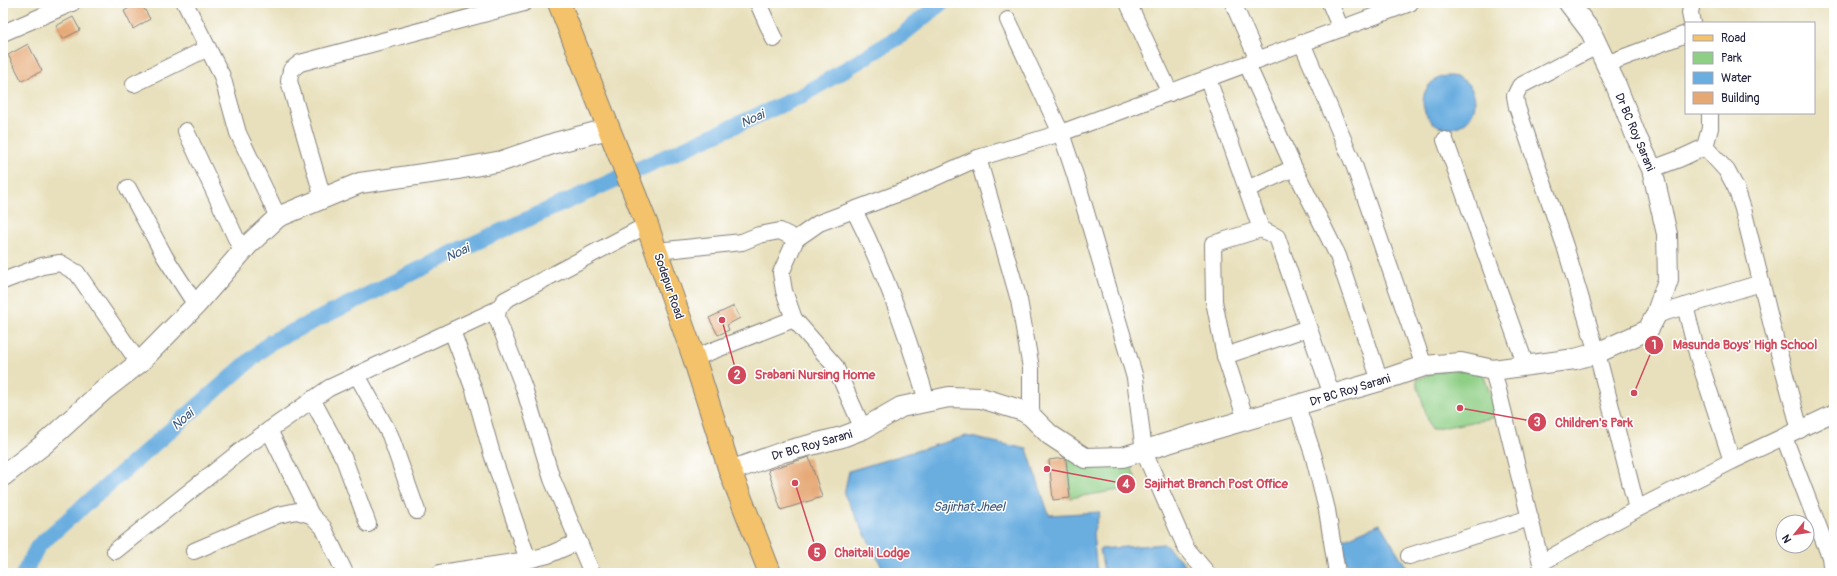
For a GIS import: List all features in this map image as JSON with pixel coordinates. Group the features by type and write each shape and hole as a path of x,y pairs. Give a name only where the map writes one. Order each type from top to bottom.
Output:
{"main road":[{"name":"Sodepur Road","path":"559,3 657,251 694,358 730,471 770,573"}],"street":[{"path":"185,3 222,76 238,133 278,217"},
{"path":"323,198 289,81 291,70 300,63 524,3"},
{"path":"758,3 774,39"},
{"path":"1128,3 1170,93"},
{"path":"1233,3 1253,62 1294,168 1338,256 1380,381"},
{"path":"1330,3 1340,29"},
{"path":"863,429 835,366 794,319 784,291 782,273 796,239 819,223 910,189 978,158 1061,134 1410,3"},
{"name":"Dr BC Roy Sarani","path":"730,471 783,452 842,437 863,429 901,407 949,397 981,398 1023,411 1031,416 1050,435 1085,458 1123,457 1144,452 1194,434 1332,396 1424,366 1461,363 1492,370 1575,359 1597,353 1648,330 1656,315 1668,280 1668,234 1652,169 1591,32 1569,3"},
{"path":"1692,3 1690,13 1692,22"},
{"path":"3,33 67,4"},
{"path":"1008,20 1061,134 1075,175 1135,378 1144,452 1186,548 1207,573"},
{"path":"1606,64 1685,34"},
{"path":"1302,43 1354,165 1424,366"},
{"path":"1597,46 1520,86 1515,96 1517,107 1565,246 1597,353 1637,509"},
{"path":"134,84 208,48"},
{"path":"1208,79 1261,229"},
{"path":"1705,147 1710,128 1710,114"},
{"path":"186,131 242,251"},
{"path":"3,476 43,445 104,390 139,363 196,305 242,251 278,217 360,183 502,161 554,143 611,136"},
{"path":"1445,140 1526,366"},
{"path":"1652,169 1705,147"},
{"path":"1705,147 1727,171 1736,188 1743,208 1761,283 1800,430"},
{"path":"978,158 1019,300 1031,368 1031,416"},
{"path":"1247,189 1294,168"},
{"path":"128,188 165,257 196,305"},
{"path":"854,210 871,244 885,280 927,401"},
{"path":"115,551 269,430 329,388 498,309 505,300 647,225"},
{"path":"1246,420 1225,356 1214,301 1213,244 1261,229 1277,237 1332,396"},
{"path":"657,251 742,242 759,235 780,231 796,239"},
{"path":"3,281 42,266 60,263 77,274 139,363"},
{"path":"1656,315 1761,283"},
{"path":"1684,306 1698,357 1732,461"},
{"path":"498,309 497,318 524,388 552,479 592,573"},
{"path":"694,358 794,319"},
{"path":"1225,356 1308,328"},
{"path":"452,330 474,390 492,454 528,560"},
{"path":"1492,370 1542,568 1637,509 1732,461 1834,413"},
{"path":"358,374 390,435 417,511"},
{"path":"312,399 344,458 368,524"},
{"path":"1297,406 1313,454 1327,510 1337,573"},
{"path":"269,430 311,515 323,527 345,573"},
{"path":"1784,437 1830,557 1832,573"},
{"path":"194,551 278,515 296,511 311,515"},
{"path":"1409,556 1530,518"},
{"path":"440,573 528,560 548,555 578,542"}],"green space":[{"path":"1450,369 1483,374 1497,417 1431,430 1416,380 1430,374"},
{"path":"1066,458 1129,458 1138,487 1070,498"}],"water":[{"path":"1444,76 1454,76 1468,83 1475,97 1475,107 1468,121 1454,128 1444,128 1434,124 1427,117 1423,107 1423,97 1427,87 1434,80"},
{"name":"Sajirhat Jheel","path":"966,436 1027,449 1049,515 1100,512 1093,533 1097,573 885,573 844,494 849,471"},
{"path":"1380,524 1410,573 1350,573 1340,541"},
{"path":"1164,544 1194,573 1104,573 1100,549"}],"building":[{"path":"141,3 150,19 133,29 124,11"},
{"path":"73,17 80,30 63,39 56,26"},
{"path":"28,44 42,71 22,81 8,55"},
{"path":"734,306 740,318 727,325 729,330 718,335 709,318"},
{"path":"809,457 822,497 781,510 768,470"},
{"path":"1066,459 1070,498 1053,500 1049,460"}],"waterway":[{"name":"Noai","path":"24,573 38,546 271,342 459,250 803,95 902,35 941,3"}],"place":[{"name":"Srabani Nursing Home","path":"722,320"},
{"name":"Masunda Boys' High School","path":"1634,393"},
{"name":"Children's Park","path":"1460,408"},
{"name":"Sajirhat Branch Post Office","path":"1047,469"},
{"name":"Chaitali Lodge","path":"795,483"}]}
